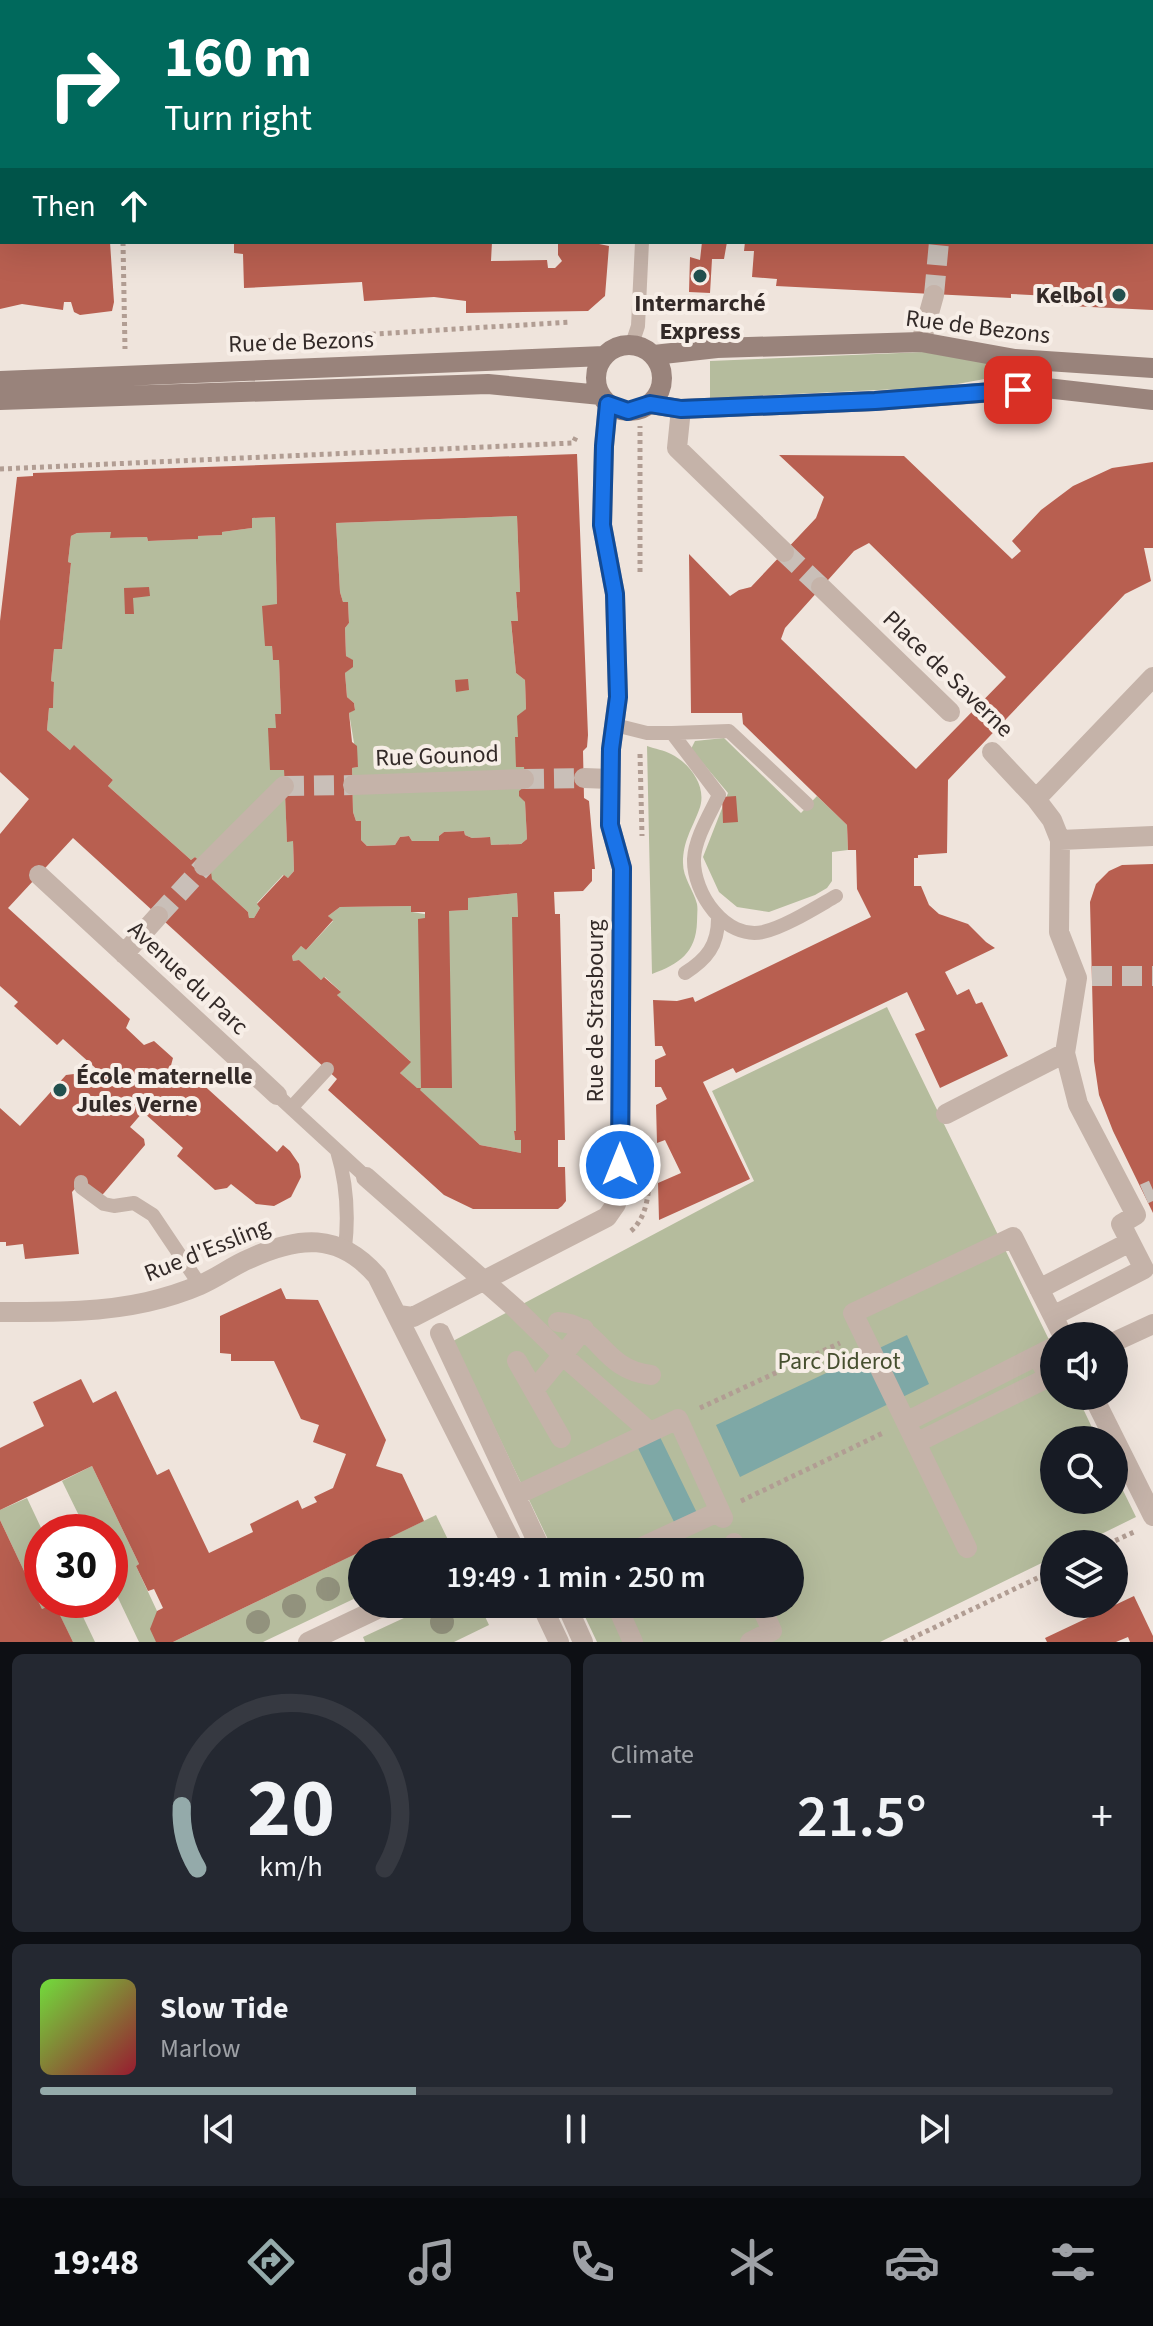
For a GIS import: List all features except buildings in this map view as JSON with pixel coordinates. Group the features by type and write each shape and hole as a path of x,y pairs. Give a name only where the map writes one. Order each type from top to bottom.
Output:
{"main road":[{"name":"Rue de Bezons","path":"654,355 717,348 921,342 1015,359 1153,368"},
{"path":"650,404 662,386 660,364 644,347 632,344 616,346 604,356 596,375 604,400 628,411 650,404 681,409 875,401 1046,388 1153,400"},
{"name":"Rue de Bezons","path":"0,381 604,356"},
{"name":"Rue de Bezons","path":"0,400 488,384 604,400"}],"street":[{"path":"921,342 934,295"},
{"name":"Rue de Strasbourg","path":"398,1315 413,1317 607,1217 616,1204 620,1189 622,868 610,825 611,749 618,697 615,594 602,525 604,400"},
{"path":"681,409 677,448 784,552"},
{"name":"Place de Saverne","path":"821,587 950,712"},
{"path":"1036,799 1153,677"},
{"name":"Place de Saverne","path":"992,752 1036,799 1052,820 1060,840"},
{"path":"584,778 610,779"},
{"name":"Rue Gounod","path":"353,785 524,779"},
{"path":"204,866 284,786"},
{"path":"1053,1316 1144,1269 1121,1224 1136,1215 1136,1198 1078,1104 1065,1053 1084,977 1059,932 1060,840 1153,836"},
{"name":"Avenue du Parc","path":"39,875 284,1102"},
{"path":"124,954 158,916"},
{"path":"946,1114 1065,1053"},
{"name":"Avenue du Parc","path":"366,1177 650,1432"},
{"path":"967,1548 853,1313 1013,1237 1056,1322"},
{"name":"Rue d'Essling","path":"0,1312 93,1312 151,1302 200,1285 250,1258 280,1247 306,1242 329,1243 345,1248"},
{"path":"1039,1289 1130,1242"},
{"path":"345,1248 366,1263 377,1276 503,1538"},
{"path":"558,1322 572,1322 584,1329 613,1361 639,1374 651,1375"},
{"path":"1128,1336 1153,1324"},
{"path":"534,1390 584,1329"},
{"path":"440,1333 536,1538"},
{"path":"906,1422 1040,1355"},
{"path":"517,1361 561,1438"},
{"path":"916,1443 1040,1381"},
{"path":"1100,1410 1153,1516"},
{"path":"517,1495 678,1419 721,1515 665,1538"},
{"path":"308,1642 359,1618"},
{"path":"548,1618 559,1642"},
{"path":"572,1618 583,1642"},
{"path":"622,1618 633,1642"},
{"path":"750,1642 772,1631 766,1618"}],"lane":[{"path":"632,344 638,326 642,244"},
{"path":"615,725 647,733 729,731 807,804"},
{"path":"672,733 719,795 694,859 698,881 718,919 718,936 710,952 685,973"},
{"path":"718,919 734,929 764,932 836,896"},
{"path":"284,1102 327,1069"},
{"name":"Avenue du Parc","path":"284,1102 366,1177"},
{"path":"337,1151 346,1180 348,1221 345,1248"},
{"path":"81,1182 81,1187 98,1202 114,1206 134,1203 153,1215 200,1285"}],"path":[{"path":"123,244 125,349"},
{"path":"217,343 571,322"},
{"path":"109,349 140,348"},
{"path":"0,469 573,443"},
{"path":"678,1419 862,1332"},
{"path":"721,1515 906,1422"},
{"path":"904,1642 1040,1577"}],"green space":[{"path":"924,352 1028,370 1026,374 941,387 710,398 710,361"},
{"path":"517,516 520,592 516,593 518,621 511,622 516,673 525,680 526,709 518,717 518,737 515,738 524,767 525,786 519,795 525,802 527,839 521,844 491,845 489,837 472,838 464,831 444,832 439,836 439,841 412,841 409,836 400,837 395,845 367,846 361,840 361,822 356,821 353,812 352,768 358,767 349,713 355,709 354,703 347,697 345,673 353,666 352,660 346,656 348,603 343,602 340,592 336,523"},
{"path":"275,517 277,604 265,646 272,646 273,659 279,660 281,714 275,714 284,770 287,841 293,841 294,871 288,878 283,875 257,903 260,908 254,918 249,918 248,912 212,879 195,857 191,860 108,786 113,780 75,746 70,750 47,730 49,708 53,707 54,682 51,681 54,649 62,648 71,536 111,532 111,538 147,537 148,541 197,539 198,536 222,535 222,532 252,528 252,518"},
{"path":"724,738 801,813 817,796 847,825 848,850 832,852 832,881 827,888 769,912 737,907 719,892 703,857 728,793 691,749 695,741"},
{"path":"647,746 668,753 685,764 696,778 701,793 699,810 683,855 685,874 697,904 696,933 684,956 652,974"},
{"path":"517,893 518,917 513,917 514,1132 515,1140 521,1140 521,1153 480,1145 400,1073 410,1061 337,995 340,991 325,977 321,980 299,960 293,961 292,956 301,946 306,950 333,921 328,916 340,907 411,906 412,912 449,918 449,911 468,910 468,898"},
{"name":"Parc Diderot","path":"887,1007 1040,1322 1040,1410 1084,1410 1091,1426 1040,1426 1040,1514 1128,1514 1128,1501 1136,1517 1110,1530 1040,1530 1040,1564 880,1642 597,1642 586,1618 804,1618 804,1538 547,1538 453,1341 754,1181 712,1091"},
{"path":"92,1466 115,1514 78,1514 62,1481"},
{"path":"27,1498 35,1514 24,1514 24,1571 0,1520 0,1510"},
{"path":"436,1515 447,1538 388,1538"},
{"path":"128,1541 157,1611 156,1642 139,1642 128,1618"},
{"path":"348,1557 348,1602 263,1642 173,1642"},
{"path":"61,1618 84,1618 95,1642 73,1642"},
{"path":"404,1618 486,1618 489,1625 454,1642 365,1642 363,1637"}],"water":[{"path":"907,1335 929,1384 740,1477 716,1425"},
{"path":"659,1435 697,1513 675,1524 637,1446"}],"tunnel":[{"path":"934,295 939,244"},
{"path":"784,552 821,587"},
{"path":"524,779 584,778"},
{"path":"284,786 353,785"},
{"path":"158,916 204,866"},
{"path":"1092,976 1153,976"},
{"path":"1144,1194 1153,1190"}],"place":[{"name":"Intermarché Express","path":"700,276"},
{"name":"Kelbol","path":"1119,295"},
{"name":"École maternelle Jules Verne","path":"60,1090"}],"route":[{"path":"620,1165 622,868 610,825 611,749 618,697 615,594 602,525 608,404 628,411 650,404 681,409 875,401 1018,390"}]}
